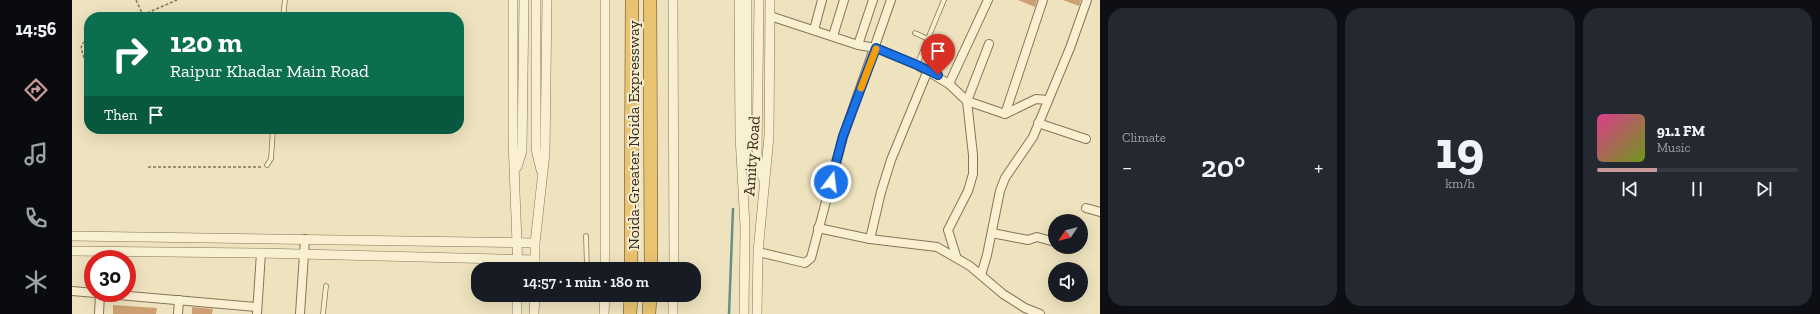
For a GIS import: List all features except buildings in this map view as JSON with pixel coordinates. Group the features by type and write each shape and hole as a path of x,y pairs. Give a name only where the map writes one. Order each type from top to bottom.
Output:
{"highway":[{"name":"Noida-Greater Noida Expressway","path":"631,262 632,0"},
{"name":"Noida-Greater Noida Expressway","path":"650,0 651,262"},
{"path":"630,302 630,314"},
{"path":"649,314 650,302"}],"street":[{"path":"513,0 515,174 518,262"},
{"path":"515,174 522,151 524,0"},
{"path":"536,0 536,149 542,175"},
{"path":"535,262 535,243 545,152 547,0"},
{"path":"605,0 605,262"},
{"path":"673,0 674,262"},
{"name":"Amity Road","path":"739,0 740,136 746,245 744,314"},
{"path":"742,176 747,153 747,0"},
{"path":"759,0 757,157 764,184"},
{"name":"Amity Road","path":"757,314 758,252 769,136 770,0"},
{"path":"814,30 822,0"},
{"path":"833,36 844,0"},
{"path":"858,45 873,0"},
{"path":"758,252 805,263 809,262 843,136 876,48 891,0"},
{"path":"949,84 988,0"},
{"path":"1006,114 1043,0"},
{"path":"981,275 992,233 1000,191 1006,178 1032,137 1070,48 1086,0"},
{"path":"770,16 858,45 876,48 917,65 928,70 949,84 966,101 1006,114 1036,98 1048,100"},
{"path":"956,256 948,230 968,191 973,174 973,155 966,101 989,44"},
{"path":"870,239 881,192 891,160 928,70"},
{"path":"1038,123 1086,139"},
{"path":"1086,208 1100,212"},
{"path":"818,228 870,239 937,247 956,256 1024,311 1040,314"},
{"path":"992,233 1028,240 1037,237 1048,240"},
{"path":"72,236 518,244 535,243"},
{"path":"300,314 305,239"},
{"path":"72,251 261,253 471,263"},
{"path":"136,297 179,300 257,310 261,253"},
{"path":"72,292 84,293"},
{"path":"178,314 179,300"},
{"path":"99,314 100,302"},
{"path":"517,302 517,314"},
{"path":"534,314 535,302"},
{"path":"604,314 605,302"},
{"path":"673,302 673,314"}],"lane":[{"path":"284,12 285,0"},
{"path":"917,65 944,0"},
{"path":"915,33 928,39"},
{"path":"267,165 271,159 273,134"},
{"path":"586,236 587,262"},
{"path":"323,314 326,286"}],"path":[{"path":"136,0 142,12"},
{"path":"150,12 177,0"},
{"path":"84,42 81,48 84,58"},
{"path":"148,168 261,167 267,165"}],"waterway":[{"path":"729,314 733,209"}],"slow traffic":[{"path":"861,88 876,49"}],"route":[{"path":"831,182 843,136 876,48 938,75"}]}
